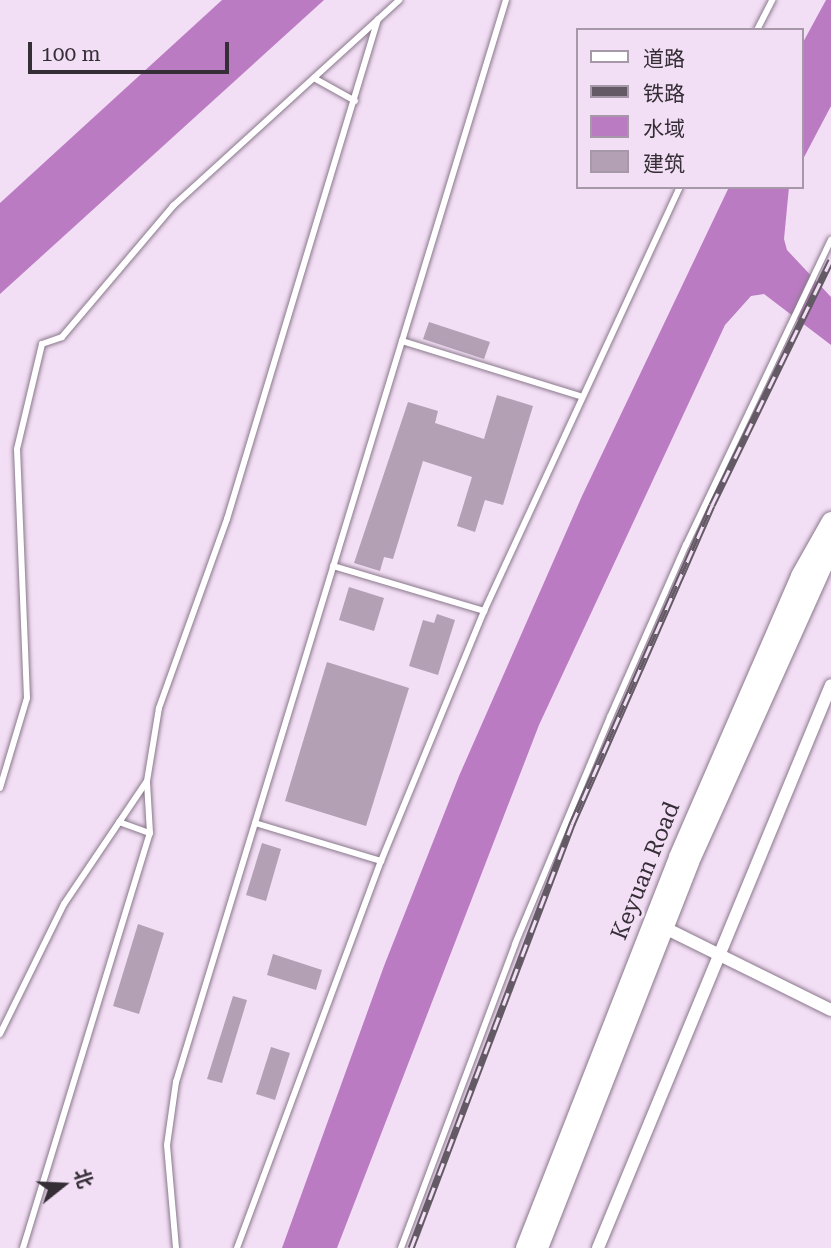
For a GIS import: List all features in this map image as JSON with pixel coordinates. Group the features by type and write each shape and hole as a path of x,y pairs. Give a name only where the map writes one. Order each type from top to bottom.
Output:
{"street":[{"name":"Keyuan Road","path":"525,1248 800,576 831,521"},
{"name":"Keyuan Road","path":"539,1248 657,925 807,594 831,548"},
{"path":"598,1248 723,955 831,685"},
{"path":"657,925 831,1010"}],"lane":[{"path":"0,786 27,698 17,449 42,344 62,337 151,228 399,0"},
{"path":"176,1248 167,1145 172,1103 506,0"},
{"path":"758,28 772,0"},
{"path":"23,1248 150,833 146,781 159,708 227,519 378,19"},
{"path":"314,78 355,101"},
{"path":"237,1248 381,861 484,611 580,396 679,189"},
{"path":"401,1248 514,944 562,830 685,545 831,240"},
{"path":"402,341 580,396"},
{"path":"333,566 484,611"},
{"path":"0,1034 47,933 146,781"},
{"path":"119,822 150,833"},
{"path":"255,823 381,861"}],"water":[{"path":"222,0 324,0 0,294 0,203"},
{"path":"826,0 831,0 831,106 803,159 803,42"},
{"path":"728,189 789,189 784,239 787,250 831,297 831,345 764,294 751,296 725,325 539,725 337,1248 282,1248 384,966 459,776 582,496"}],"building":[{"path":"429,322 490,342 484,359 423,339"},
{"path":"497,395 533,406 503,505 485,500 475,532 457,526 472,477 423,461 393,559 384,557 380,571 354,563 408,402 438,411 435,423 484,439"},
{"path":"349,587 384,598 374,631 339,620"},
{"path":"437,614 455,620 438,675 409,666 423,620 434,623"},
{"path":"327,662 409,688 366,826 285,801"},
{"path":"262,843 281,849 266,901 246,895"},
{"path":"138,924 164,933 139,1014 113,1006"},
{"path":"273,954 322,970 316,990 267,975"},
{"path":"233,996 247,1000 222,1083 207,1079"},
{"path":"271,1047 290,1053 275,1100 256,1094"}],"railway":[{"path":"411,1248 572,824 712,505 831,260"}]}
